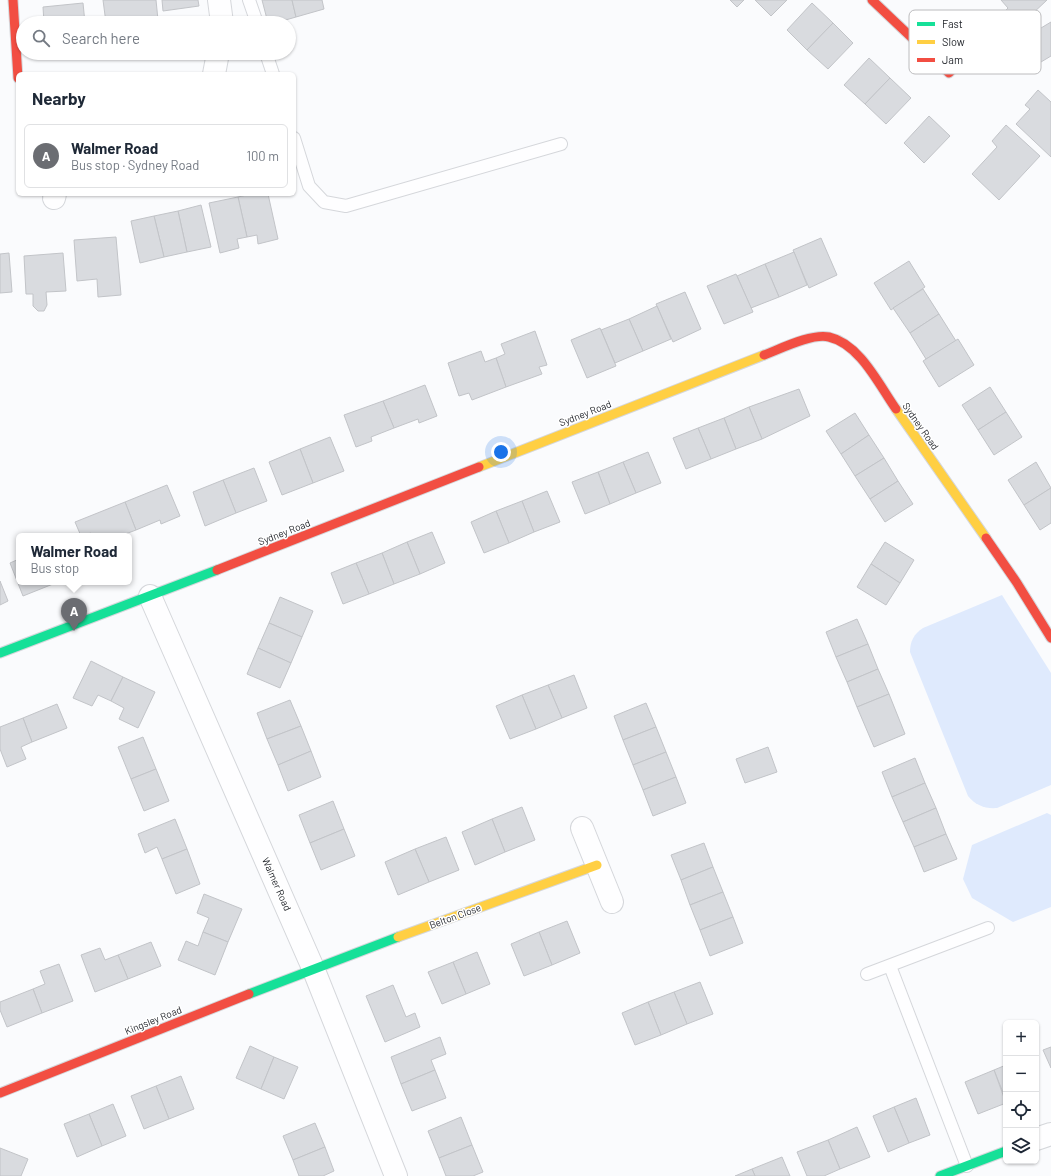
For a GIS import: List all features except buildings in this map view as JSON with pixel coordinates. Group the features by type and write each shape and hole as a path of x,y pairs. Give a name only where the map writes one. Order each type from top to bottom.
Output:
{"street":[{"path":"13,0 16,47"},
{"path":"219,0 221,16"},
{"path":"872,0 909,35"},
{"path":"17,60 18,72"},
{"path":"214,72 217,60"},
{"name":"Sydney Road","path":"0,653 150,596 802,340 828,336 849,347 865,364 1017,583 1051,638"},
{"name":"Walmer Road","path":"150,596 314,968 396,1176"},
{"path":"582,828 612,902"},
{"name":"Belton Close","path":"314,968 597,865"},
{"name":"Kingsley Road","path":"0,1093 314,968"},
{"path":"1039,1138 1051,1134"},
{"path":"940,1176 1003,1152"}],"lane":[{"path":"249,0 255,16"},
{"path":"268,60 272,72"},
{"path":"296,144 309,186 324,202 346,206 561,144"},
{"path":"867,974 988,928"},
{"path":"890,966 966,1166"}],"shaded area":[{"path":"1002,595 1051,673 1051,785 997,808 993,808 984,807 977,804 968,796 910,652 913,638 923,628"},
{"path":"1047,813 1051,815 1051,907 1013,922 972,898 963,879 972,845"}],"traffic: fast":[{"path":"0,653 217,570"},
{"path":"249,994 398,937"},
{"path":"940,1176 1003,1152"}],"traffic: slow":[{"path":"479,467 764,355"},
{"path":"896,409 986,538"},
{"path":"398,937 597,865"}],"traffic: jam":[{"path":"13,0 16,47"},
{"path":"872,0 909,35"},
{"path":"17,60 18,72"},
{"path":"764,355 796,342 814,337 829,337 840,341 850,348 868,367 896,409"},
{"path":"217,570 479,467"},
{"path":"986,538 1017,583 1051,638"},
{"path":"0,1093 249,994"}],"place":[{"name":"Walmer Road","path":"74,631"}]}
